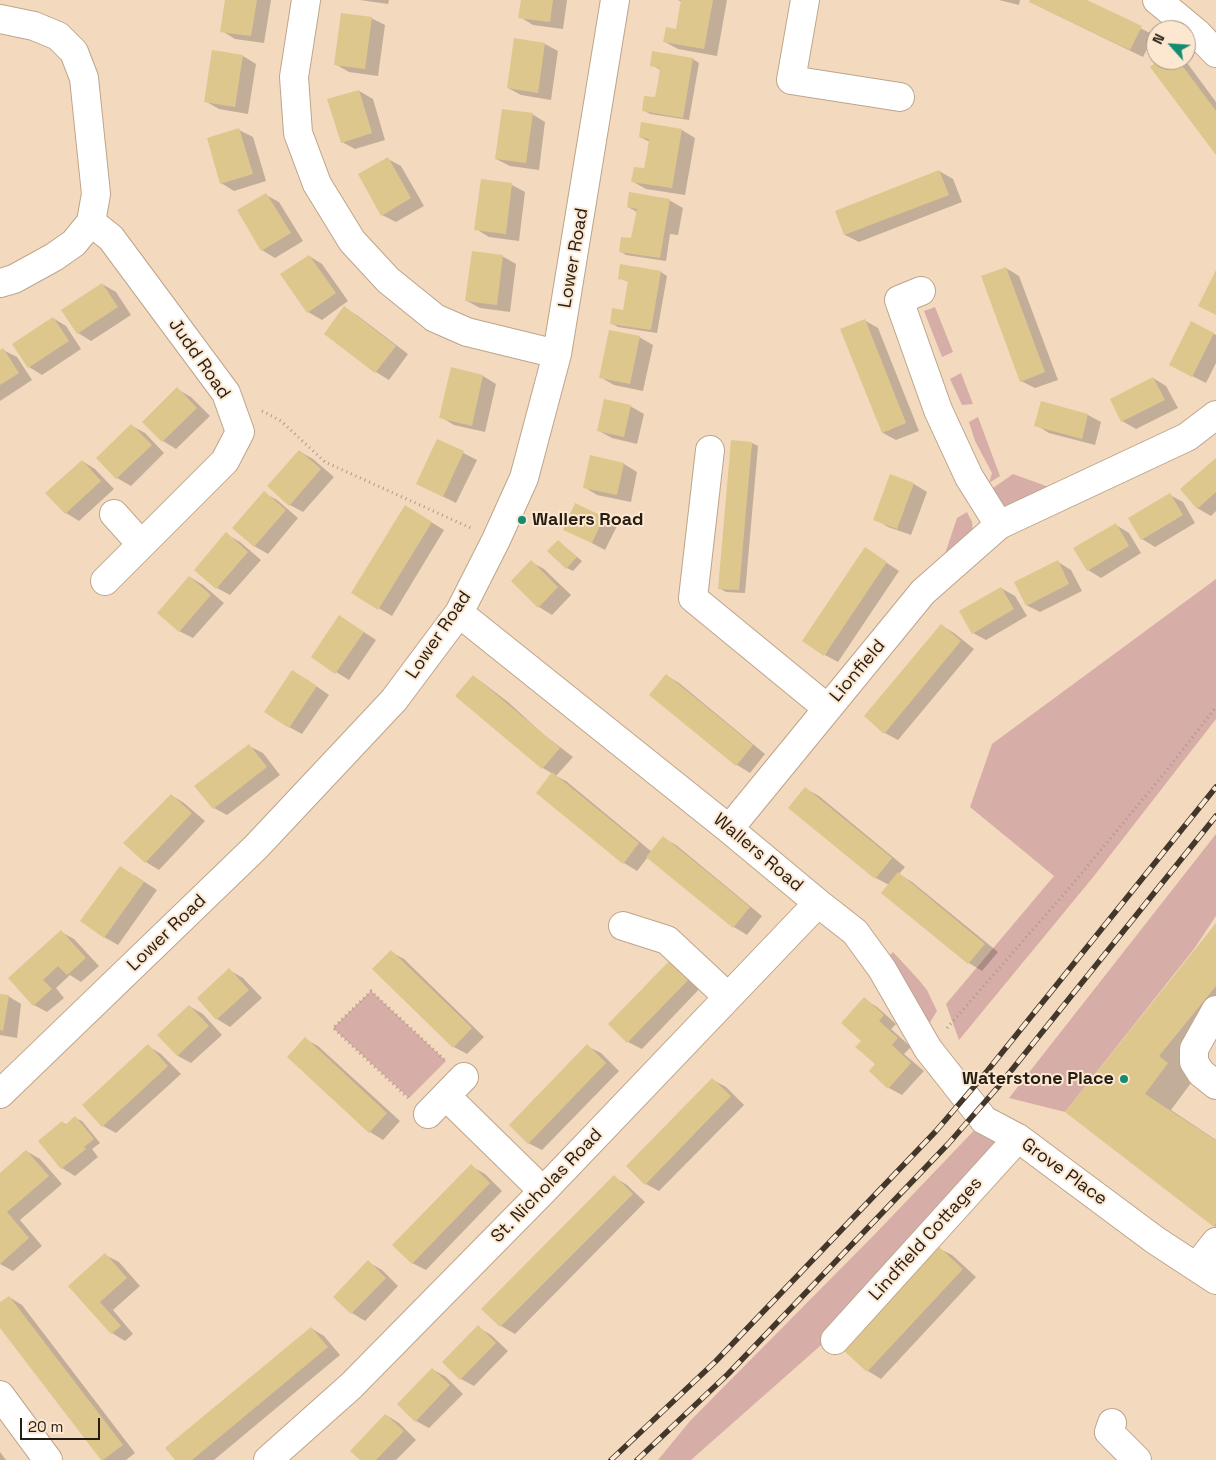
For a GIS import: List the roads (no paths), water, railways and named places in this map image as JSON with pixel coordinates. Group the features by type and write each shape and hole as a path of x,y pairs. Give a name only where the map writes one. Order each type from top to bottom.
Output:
{"street":[{"path":"306,0 294,77 298,133 317,184 352,241 388,280 435,318 467,332 557,354"},
{"name":"Lower Road","path":"0,1094 256,847 394,700 459,613 496,540 524,478 557,354 615,0"},
{"path":"804,0 792,80 900,97"},
{"path":"1157,0 1197,33 1216,53"},
{"path":"0,19 34,26 58,36 74,52 84,78 96,194 91,222 74,242 54,257 14,279 0,282"},
{"name":"Judd Road","path":"91,222 111,238 226,393 240,432 225,461 105,582"},
{"path":"921,291 899,300 938,410 969,477 999,525"},
{"name":"Lionfield","path":"730,828 923,592 999,525 1187,437 1216,414"},
{"path":"710,450 693,598 827,708"},
{"path":"114,514 141,544"},
{"name":"Wallers Road","path":"459,613 730,828 855,932 882,969 928,1049"},
{"name":"St. Nicholas Road","path":"268,1460 351,1386 543,1191 818,903"},
{"path":"623,926 667,940 728,997"},
{"path":"1216,1010 1194,1049 1194,1062 1201,1073 1216,1086"},
{"name":"Grove Place","path":"928,1049 984,1120 1018,1138 1156,1240 1207,1273"},
{"path":"446,1095 543,1191"},
{"name":"Lindfield Cottages","path":"835,1340 1018,1138"},
{"path":"1207,1273 1216,1242"},
{"path":"0,1395 48,1460"},
{"path":"1112,1423 1110,1432 1137,1460"}],"railway":[{"path":"611,1460 716,1361 936,1131 984,1075 1216,787"},
{"path":"637,1460 728,1374 949,1143 998,1087 1216,816"}],"place":[{"name":"Wallers Road","path":"522,520"},
{"name":"Waterstone Place","path":"1124,1079"}]}
